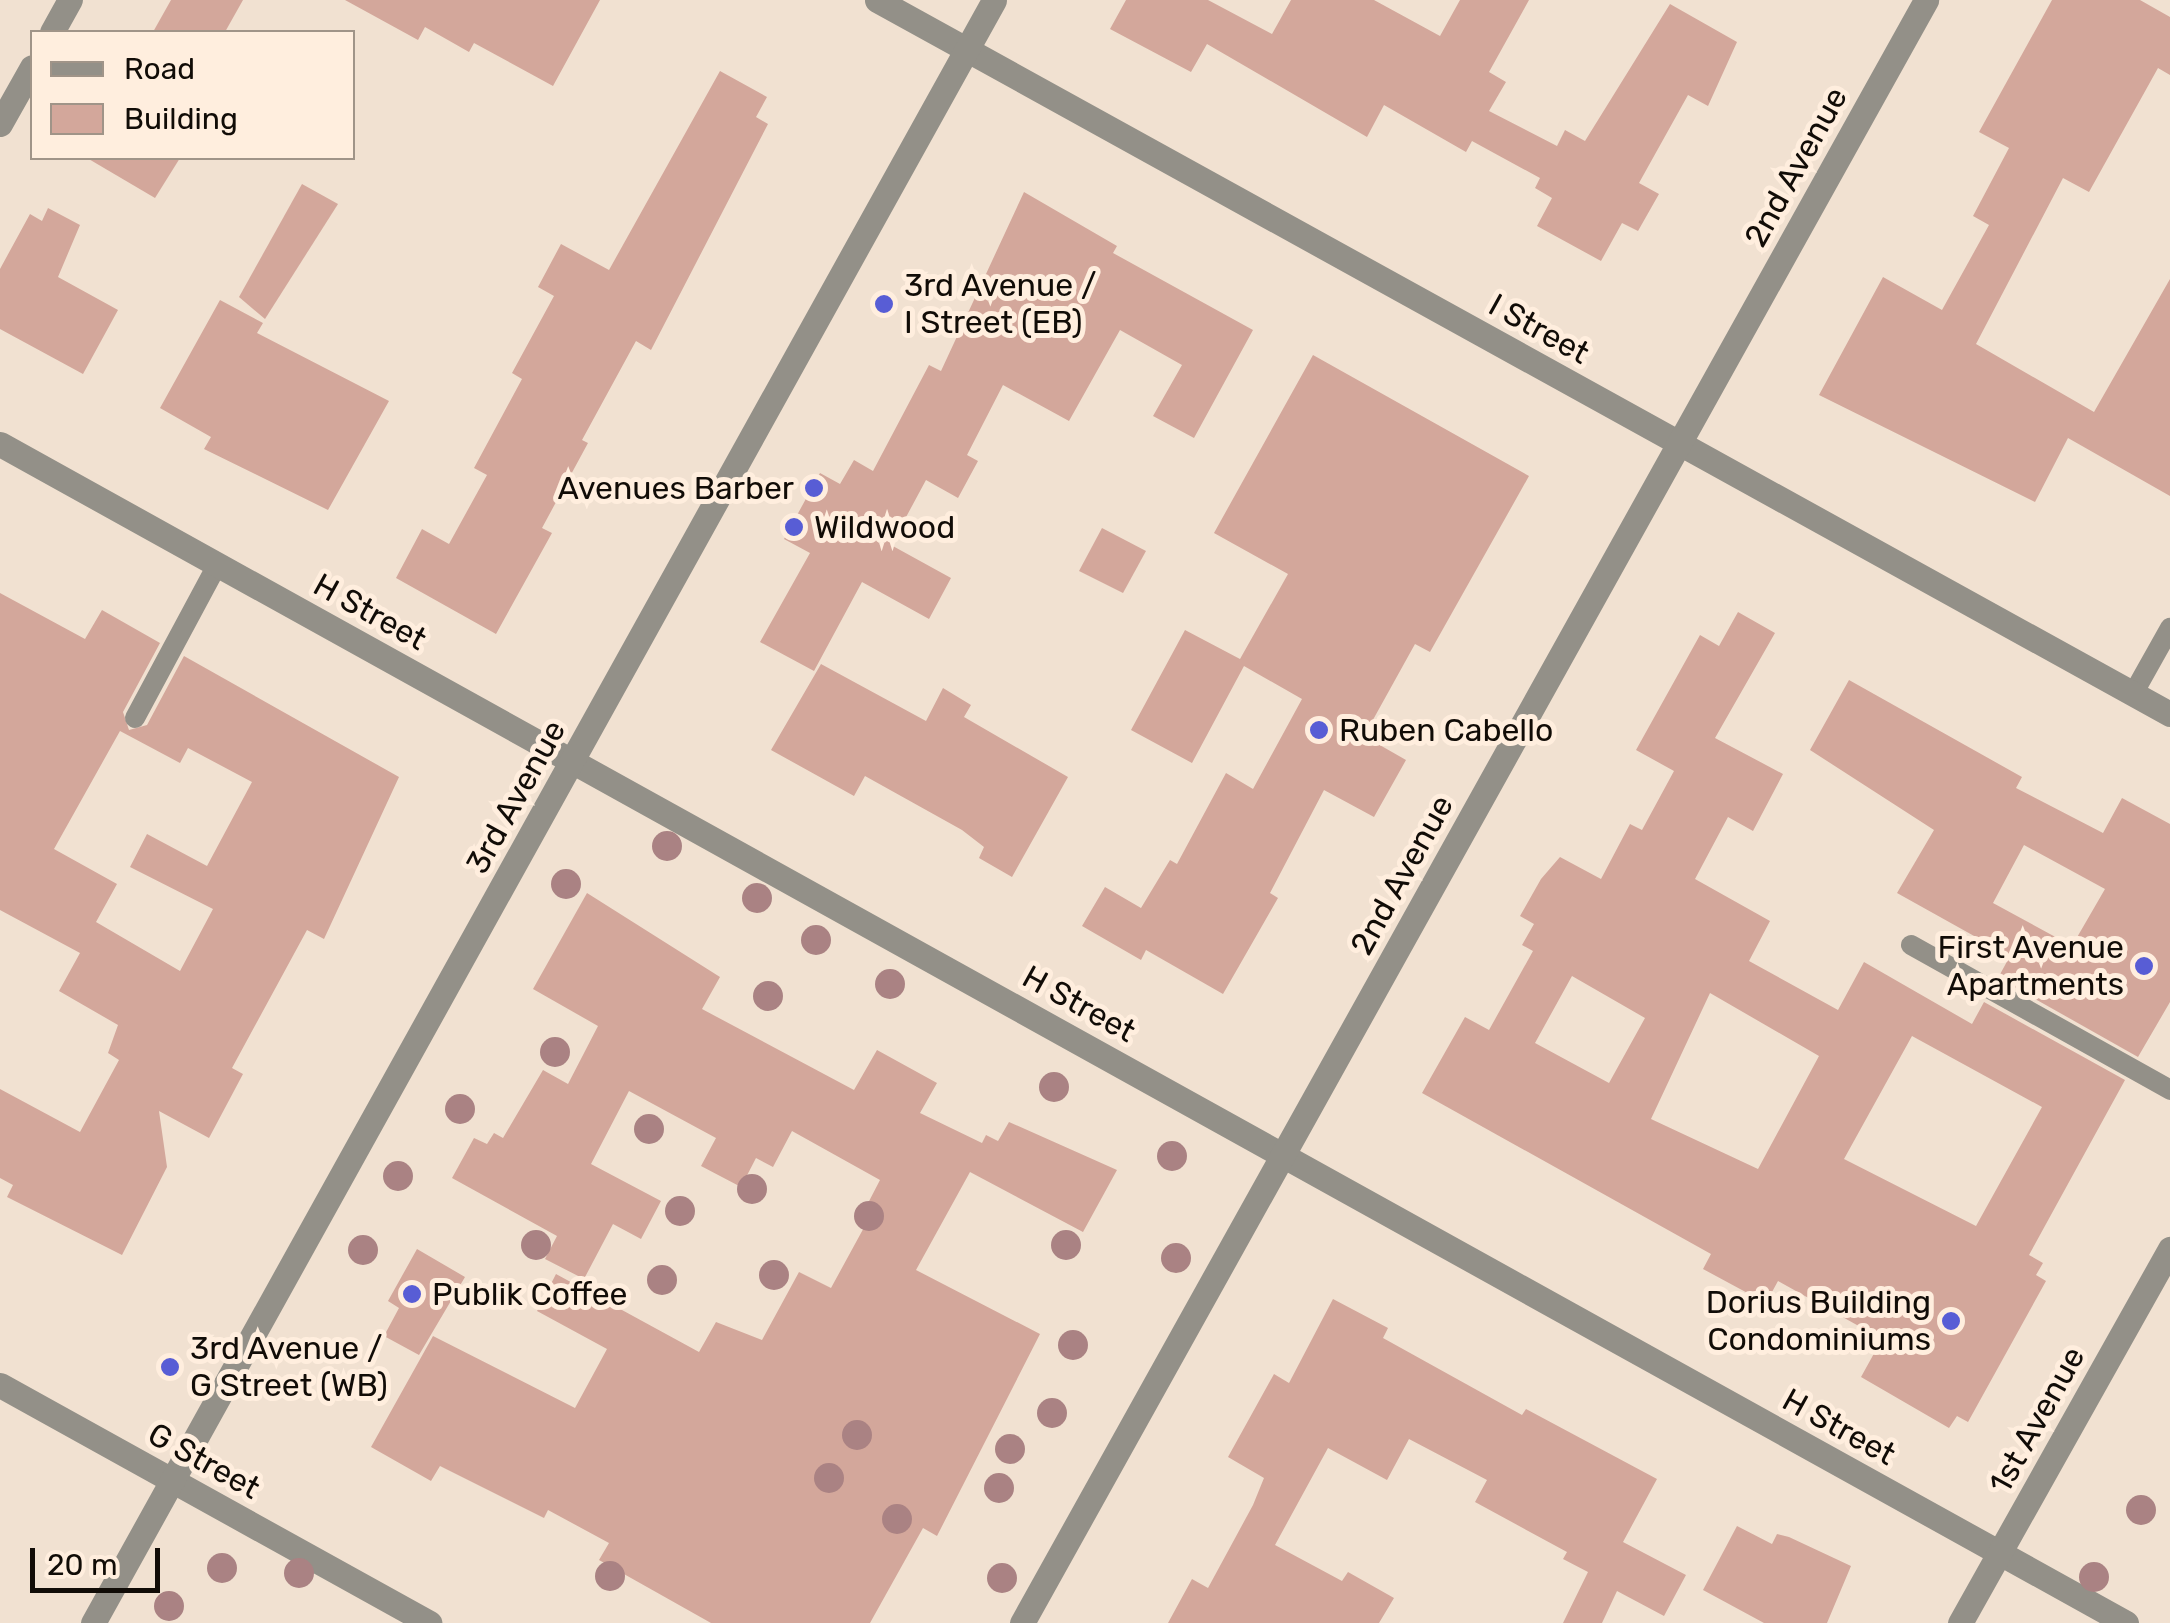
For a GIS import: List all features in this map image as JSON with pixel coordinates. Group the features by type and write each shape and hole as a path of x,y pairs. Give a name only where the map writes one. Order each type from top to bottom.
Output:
{"street":[{"path":"53,30 70,0"},
{"name":"I Street","path":"877,0 2170,714"},
{"name":"3rd Avenue","path":"93,1623 994,0"},
{"name":"2nd Avenue","path":"1022,1623 1926,0"},
{"path":"0,124 30,71"},
{"name":"H Street","path":"0,444 2126,1623"},
{"name":"1st Avenue","path":"1960,1623 2167,1260"},
{"name":"G Street","path":"0,1385 430,1623"}],"lane":[{"path":"135,718 218,564"},
{"path":"2133,694 2170,628"},
{"path":"1911,945 2170,1090"}],"building":[{"path":"171,0 243,0 226,30 154,30"},
{"path":"345,0 600,0 553,86 474,43 469,52 425,27 418,40"},
{"path":"1126,0 1208,0 1272,34 1291,0 1374,0 1440,36 1460,0 1529,0 1489,72 1506,82 1489,111 1557,146 1565,130 1585,141 1670,4 1737,42 1708,106 1688,95 1639,183 1659,194 1638,231 1622,223 1601,261 1537,226 1552,198 1535,188 1540,178 1472,141 1466,152 1384,105 1367,137 1207,44 1191,72 1110,29"},
{"path":"2052,0 2140,0 2170,17 2170,75 2158,68 2089,192 2063,178 1976,344 2094,412 2170,279 2170,496 2068,438 2035,502 1819,395 1883,277 1942,310 1989,225 1973,216 2009,148 1979,132"},
{"path":"720,71 767,97 756,117 768,124 651,350 636,341 582,440 588,443 542,528 552,533 496,634 396,578 422,529 449,544 487,475 474,468 522,379 512,373 554,296 538,287 561,244 609,270"},
{"path":"90,160 179,160 155,198"},
{"path":"302,184 338,204 265,319 239,297"},
{"path":"1024,192 1117,246 1113,253 1253,330 1194,438 1153,416 1182,365 1120,330 1069,421 1003,385 967,455 978,461 958,498 926,480 891,545 951,578 929,619 862,582 814,671 760,642 810,553 784,539 820,473 840,484 854,460 873,471 929,365 941,371"},
{"path":"48,208 80,225 58,277 118,310 83,374 0,329 0,269 30,214 42,221"},
{"path":"220,300 263,323 257,333 389,401 328,510 204,449 211,437 160,408"},
{"path":"1313,355 1529,476 1430,652 1415,644 1364,736 1406,760 1374,817 1324,790 1270,893 1278,898 1223,994 1146,950 1141,960 1082,926 1105,887 1141,908 1170,860 1177,864 1226,773 1253,789 1302,699 1244,666 1192,763 1131,730 1185,630 1240,659 1288,574 1214,533"},
{"path":"1102,528 1146,551 1123,593 1079,571"},
{"path":"0,593 85,639 102,610 160,643 123,712 129,730 147,725 184,656 399,777 324,939 307,930 232,1068 243,1074 209,1138 159,1111 167,1167 122,1255 7,1197 13,1185 0,1178 0,1089 80,1132 119,1060 108,1053 118,1025 59,991 80,953 0,910","holes":["120,731 180,763 188,748 252,782 207,866 147,834 130,867 213,909 180,971 96,922 117,884 54,849"]},
{"path":"1738,612 1775,633 1715,738 1783,774 1753,831 1728,817 1695,879 1770,921 1749,961 1838,1010 1864,962 1972,1024 1984,1002 2125,1080 2029,1255 2043,1263 2036,1275 2046,1281 1968,1422 1957,1416 1949,1428 1861,1377 1882,1339 1778,1281 1766,1303 1703,1269 1711,1254 1422,1093 1465,1017 1489,1030 1533,951 1522,945 1534,924 1520,916 1541,879 1560,857 1601,879 1630,824 1642,830 1674,771 1636,750 1700,635 1719,646","holes":["1572,976 1645,1018 1609,1083 1535,1043","1710,993 1819,1056 1758,1169 1651,1119","1912,1036 2042,1107 1976,1226 1844,1159"]},
{"path":"821,664 926,721 943,688 971,705 964,717 1068,777 1012,877 979,858 984,847 962,830 865,776 854,796 771,750"},
{"path":"1849,680 2022,777 2016,788 2103,833 2122,798 2170,824 2170,1002 2138,1057 1998,978 2010,956 1897,893 1934,830 1810,750","holes":["2024,845 2105,889 2072,946 1993,903"]},
{"path":"587,893 720,977 702,1009 854,1090 877,1050 937,1083 920,1113 982,1143 986,1135 998,1141 1009,1122 1117,1170 1083,1232 970,1172 916,1270 1040,1334 937,1536 923,1528 870,1623 711,1623 599,1560 609,1543 548,1510 544,1518 440,1466 431,1481 371,1447 433,1336 575,1408 607,1349 537,1311 556,1274 699,1352 716,1322 762,1340 799,1272 831,1288 873,1211 866,1207 880,1180 792,1131 773,1167 756,1158 741,1187 701,1166 716,1138 629,1091 591,1164 661,1201 641,1239 613,1224 584,1279 545,1259 557,1236 452,1178 474,1138 487,1144 494,1133 503,1138 543,1070 568,1084 598,1026 533,989"},
{"path":"417,1249 465,1277 419,1355 384,1336 399,1308 388,1301"},
{"path":"1333,1299 1388,1328 1383,1338 1522,1415 1526,1409 1657,1479 1623,1542 1686,1575 1664,1616 1617,1591 1602,1623 1563,1623 1588,1572 1563,1559 1567,1552 1475,1502 1487,1480 1409,1439 1387,1480 1328,1448 1275,1545 1342,1581 1348,1572 1394,1598 1379,1623 1168,1623 1192,1579 1208,1588 1253,1505 1264,1478 1228,1457 1274,1374 1289,1383"},
{"path":"1737,1526 1772,1544 1777,1534 1789,1537 1851,1566 1827,1623 1764,1623 1703,1590"}],"place":[{"name":"3rd Avenue / I Street (EB)","path":"884,304"},
{"name":"Avenues Barber","path":"814,488"},
{"name":"Wildwood","path":"794,527"},
{"name":"Ruben Cabello","path":"1319,730"},
{"name":"First Avenue Apartments","path":"2144,966"},
{"name":"Publik Coffee","path":"412,1294"},
{"name":"Dorius Building Condominiums","path":"1951,1321"},
{"name":"3rd Avenue / G Street (WB)","path":"170,1367"}]}
